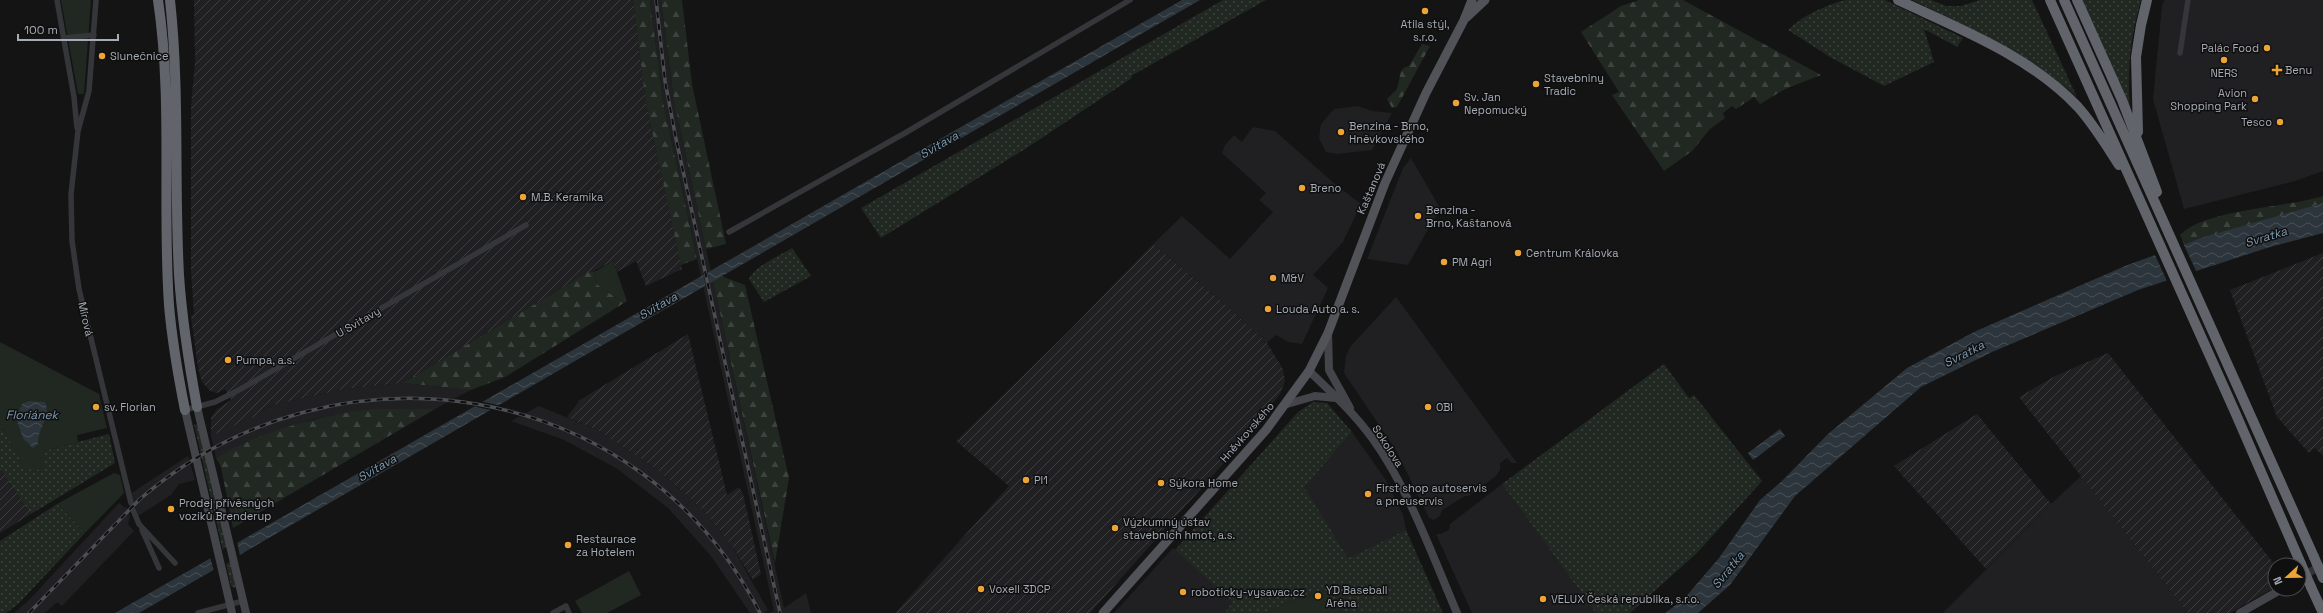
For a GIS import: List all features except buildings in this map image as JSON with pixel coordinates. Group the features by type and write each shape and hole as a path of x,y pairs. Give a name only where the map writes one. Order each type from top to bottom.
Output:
{"highway":[{"path":"158,0 165,81 169,304 173,348 185,410"},
{"path":"170,0 177,81 179,275 186,343 197,407"},
{"path":"1898,0 2006,53 2047,80 2078,108 2093,125 2137,193"},
{"path":"2050,0 2198,328 2323,613"},
{"path":"2064,0 2323,578"},
{"path":"2076,0 2138,138 2156,190 2165,225"},
{"path":"2138,138 2136,57 2147,0"}],"main road":[{"name":"Kaštanová","path":"1310,371 1328,333 1385,183 1426,93 1464,20 1472,0"},
{"name":"Kaštanová","path":"1464,20 1485,0"},
{"name":"Hněvkovského","path":"1103,613 1287,404 1310,371"}],"street":[{"path":"57,0 78,131"},
{"path":"78,131 89,90 96,0"},
{"path":"729,232 905,133 1130,0"},
{"path":"2180,53 2188,0"},
{"path":"64,38 94,35"},
{"name":"Mírová","path":"78,131 71,194 72,241 80,289 131,503"},
{"name":"U Svitavy","path":"185,410 215,402 239,390 526,226"},
{"path":"1328,333 1329,370 1357,419"},
{"name":"Sokolova","path":"1310,371 1357,419 1389,464 1415,516 1457,613"},
{"path":"1287,404 1314,396 1337,398"},
{"path":"197,407 246,613"},
{"path":"185,410 232,613"},
{"path":"133,510 159,568"},
{"path":"139,524 175,563"},
{"path":"2240,613 2268,597"},
{"path":"198,613 243,601"},
{"path":"553,613 566,606 569,613"}],"shaded area":[{"path":"194,0 633,0 646,104 682,269 646,286 636,261 617,272 613,261 570,283 403,383 344,389 273,405 262,410 262,413 211,436 211,418 216,410 231,400 225,389 217,393 210,391 202,382 198,368 191,316 194,314 191,271 191,106 195,62"},
{"path":"650,0 661,0 671,80 682,138 784,608 806,593 811,613 769,613 774,611 663,102"},
{"name":"Avion Shopping Park","path":"2165,0 2323,0 2323,171 2295,181 2184,209 2153,99 2162,6"},
{"path":"1358,106 1372,111 1392,113 1372,150 1337,154 1326,152 1319,138 1321,124 1334,109"},
{"path":"1253,127 1275,131 1335,184 1361,204 1343,242 1313,275 1328,288 1302,344 1288,342 1276,335 1267,343 1227,306 1153,244 1182,216 1230,259 1273,212 1259,200 1266,193 1222,153 1225,145 1234,135 1242,142"},
{"path":"1411,158 1440,208 1408,265 1367,259 1403,168"},
{"path":"1153,244 1227,306 1267,343 1283,369 1285,381 1280,394 1231,455 1090,613 895,613 1009,486 956,441 1069,331"},
{"path":"2323,253 2323,456 2315,448 2309,453 2277,417 2230,290"},
{"path":"1396,297 1517,463 1512,463 1507,458 1500,463 1500,470 1496,476 1469,496 1465,496 1442,510 1440,516 1434,520 1429,518 1396,450 1344,373 1346,356 1350,347"},
{"path":"688,334 727,495 739,487 743,494 761,574 753,580 732,546 703,510 659,471 597,430 567,417 580,400"},
{"path":"2108,353 2269,557 2267,557 2267,592 2230,613 2188,613 2019,397 2055,376"},
{"path":"403,383 471,390 435,409 370,409 314,419 245,443 216,458 211,436 273,405 344,389"},
{"path":"539,406 597,430 659,471 703,510 732,546 768,610 764,613 750,613 711,556 668,508 616,468 564,440 511,421"},
{"path":"1977,414 2051,504 1986,569 1894,466"},
{"path":"1352,432 1386,480 1403,515 1406,530 1348,558 1303,487"},
{"path":"188,456 195,480 179,484 171,495 138,516 130,494"},
{"path":"0,468 31,514 0,533"},
{"path":"2081,476 2188,613 1943,613 2051,504"},
{"path":"1502,484 1596,613 1472,613 1436,534 1441,534 1449,530 1450,524"},
{"path":"119,503 125,508 127,507 130,517 128,524 134,531 62,606 57,602 45,613 14,613 29,600"},
{"path":"1173,548 1234,602 1224,613 1114,613"}],"green space":[{"path":"61,0 91,0 84,94 78,94"},
{"path":"633,0 650,0 663,102 697,259 681,265 646,104"},
{"path":"661,0 682,0 692,84 726,244 706,249 674,100"},
{"path":"1223,0 1266,0 1131,76 1132,78 1025,149 881,238 861,208"},
{"path":"1639,0 1683,0 1821,75 1785,89 1760,104 1754,97 1736,109 1732,106 1723,113 1725,118 1710,129 1692,151 1664,171 1612,95 1619,92 1581,32 1621,6"},
{"path":"1846,0 1885,0 1963,38 1957,47 1924,29 1934,62 1884,86 1830,57 1788,30 1815,11"},
{"path":"1912,0 1931,0 1946,6 1961,6 1980,0 2032,0 2077,97 2059,82 2019,55 1977,32"},
{"path":"2081,0 2141,0 2134,28 2130,54 2130,110"},
{"path":"1422,44 1430,46 1397,107 1392,108 1387,99 1397,89 1401,71 1405,67 1409,66"},
{"path":"2323,196 2323,203 2184,244 2180,235 2192,226 2227,214"},
{"path":"792,248 811,276 764,302 749,279 756,270"},
{"path":"613,261 627,301 624,303 598,285 595,278 596,271"},
{"path":"596,271 595,278 598,285 624,303 505,377 471,390 403,383 587,273"},
{"path":"721,276 745,285 789,478 775,563 713,281"},
{"path":"0,342 99,394 107,428 77,435 78,442 43,451 45,466 34,472 23,465 0,423"},
{"path":"1664,364 1689,398 1694,395 1762,481 1697,553 1630,613 1596,613 1502,484"},
{"path":"1313,402 1327,403 1352,432 1304,487 1348,558 1406,530 1443,613 1341,613 1325,590 1288,602 1267,613 1224,613 1233,602 1175,550 1298,412"},
{"path":"370,409 435,409 233,528 221,467 216,458 234,448 272,432 330,416"},
{"path":"0,423 23,465 43,451 109,434 115,463 31,514 0,468"},
{"path":"194,424 198,425 236,587 234,588 231,586"},
{"path":"114,473 120,475 124,493 85,533 57,504"},
{"path":"57,504 85,533 18,604 6,613 0,613 0,541"},
{"path":"629,571 641,595 607,613 582,613 575,601"},
{"name":"YD Baseball Aréna","path":"1325,590 1341,613 1267,613 1288,602"}],"water":[{"name":"Svitava","path":"1182,0 1200,0 139,613 115,613"},
{"name":"Svratka","path":"2323,203 2323,233 2270,247 2138,290 1992,352 1921,387 1795,496 1730,585 1698,613 1665,613 1684,599 1719,558 1760,500 1782,481 1828,434 1907,368 1976,331 2125,266 2204,237"},
{"name":"Floriánek","path":"29,401 45,402 47,408 46,418 38,438 38,444 33,448 23,438 16,418 22,404"},
{"path":"1780,429 1785,436 1753,460 1748,453"}],"pier":[{"path":"2183,243 2197,273 2168,283 2154,253"},
{"path":"707,270 710,285 706,287 703,272"},
{"path":"479,401 502,406 495,411 472,406"},
{"path":"237,541 240,556 214,571 210,557"}],"tunnel":[{"path":"2307,574 2323,564"}],"railway":[{"path":"656,0 665,81 676,139 780,613"},
{"path":"29,613 140,499 218,446 303,412 391,399 479,404 563,429 640,472 707,534 760,613"}],"place":[{"name":"Atila stýl, s.r.o.","path":"1425,11"},
{"name":"Palác Food","path":"2267,48"},
{"name":"Slunečnice","path":"102,56"},
{"name":"NERS","path":"2224,60"},
{"name":"Benu","path":"2277,70"},
{"name":"Stavebniny Tradic","path":"1536,84"},
{"name":"Avion Shopping Park","path":"2255,99"},
{"name":"Sv. Jan Nepomucký","path":"1456,103"},
{"name":"Tesco","path":"2280,122"},
{"name":"Benzina - Brno, Hněvkovského","path":"1341,132"},
{"name":"Breno","path":"1302,188"},
{"name":"M.B. Keramika","path":"523,197"},
{"name":"Benzina - Brno, Kaštanová","path":"1418,216"},
{"name":"Centrum Královka","path":"1518,253"},
{"name":"PM Agri","path":"1444,262"},
{"name":"M&V","path":"1273,278"},
{"name":"Louda Auto a. s.","path":"1268,309"},
{"name":"Pumpa, a.s.","path":"228,360"},
{"name":"sv. Florian","path":"96,407"},
{"name":"OBI","path":"1428,407"},
{"name":"PI1","path":"1026,480"},
{"name":"Sýkora Home","path":"1161,483"},
{"name":"First shop autoservis a pneuservis","path":"1368,494"},
{"name":"Prodej přívěsných vozíků Brenderup","path":"171,509"},
{"name":"Výzkumný ústav stavebních hmot, a.s.","path":"1115,528"},
{"name":"Restaurace za Hotelem","path":"568,545"},
{"name":"Voxell 3DCP","path":"981,589"},
{"name":"roboticky-vysavac.cz","path":"1183,592"},
{"name":"YD Baseball Aréna","path":"1318,596"},
{"name":"VELUX Česká republika, s.r.o.","path":"1543,599"}]}
